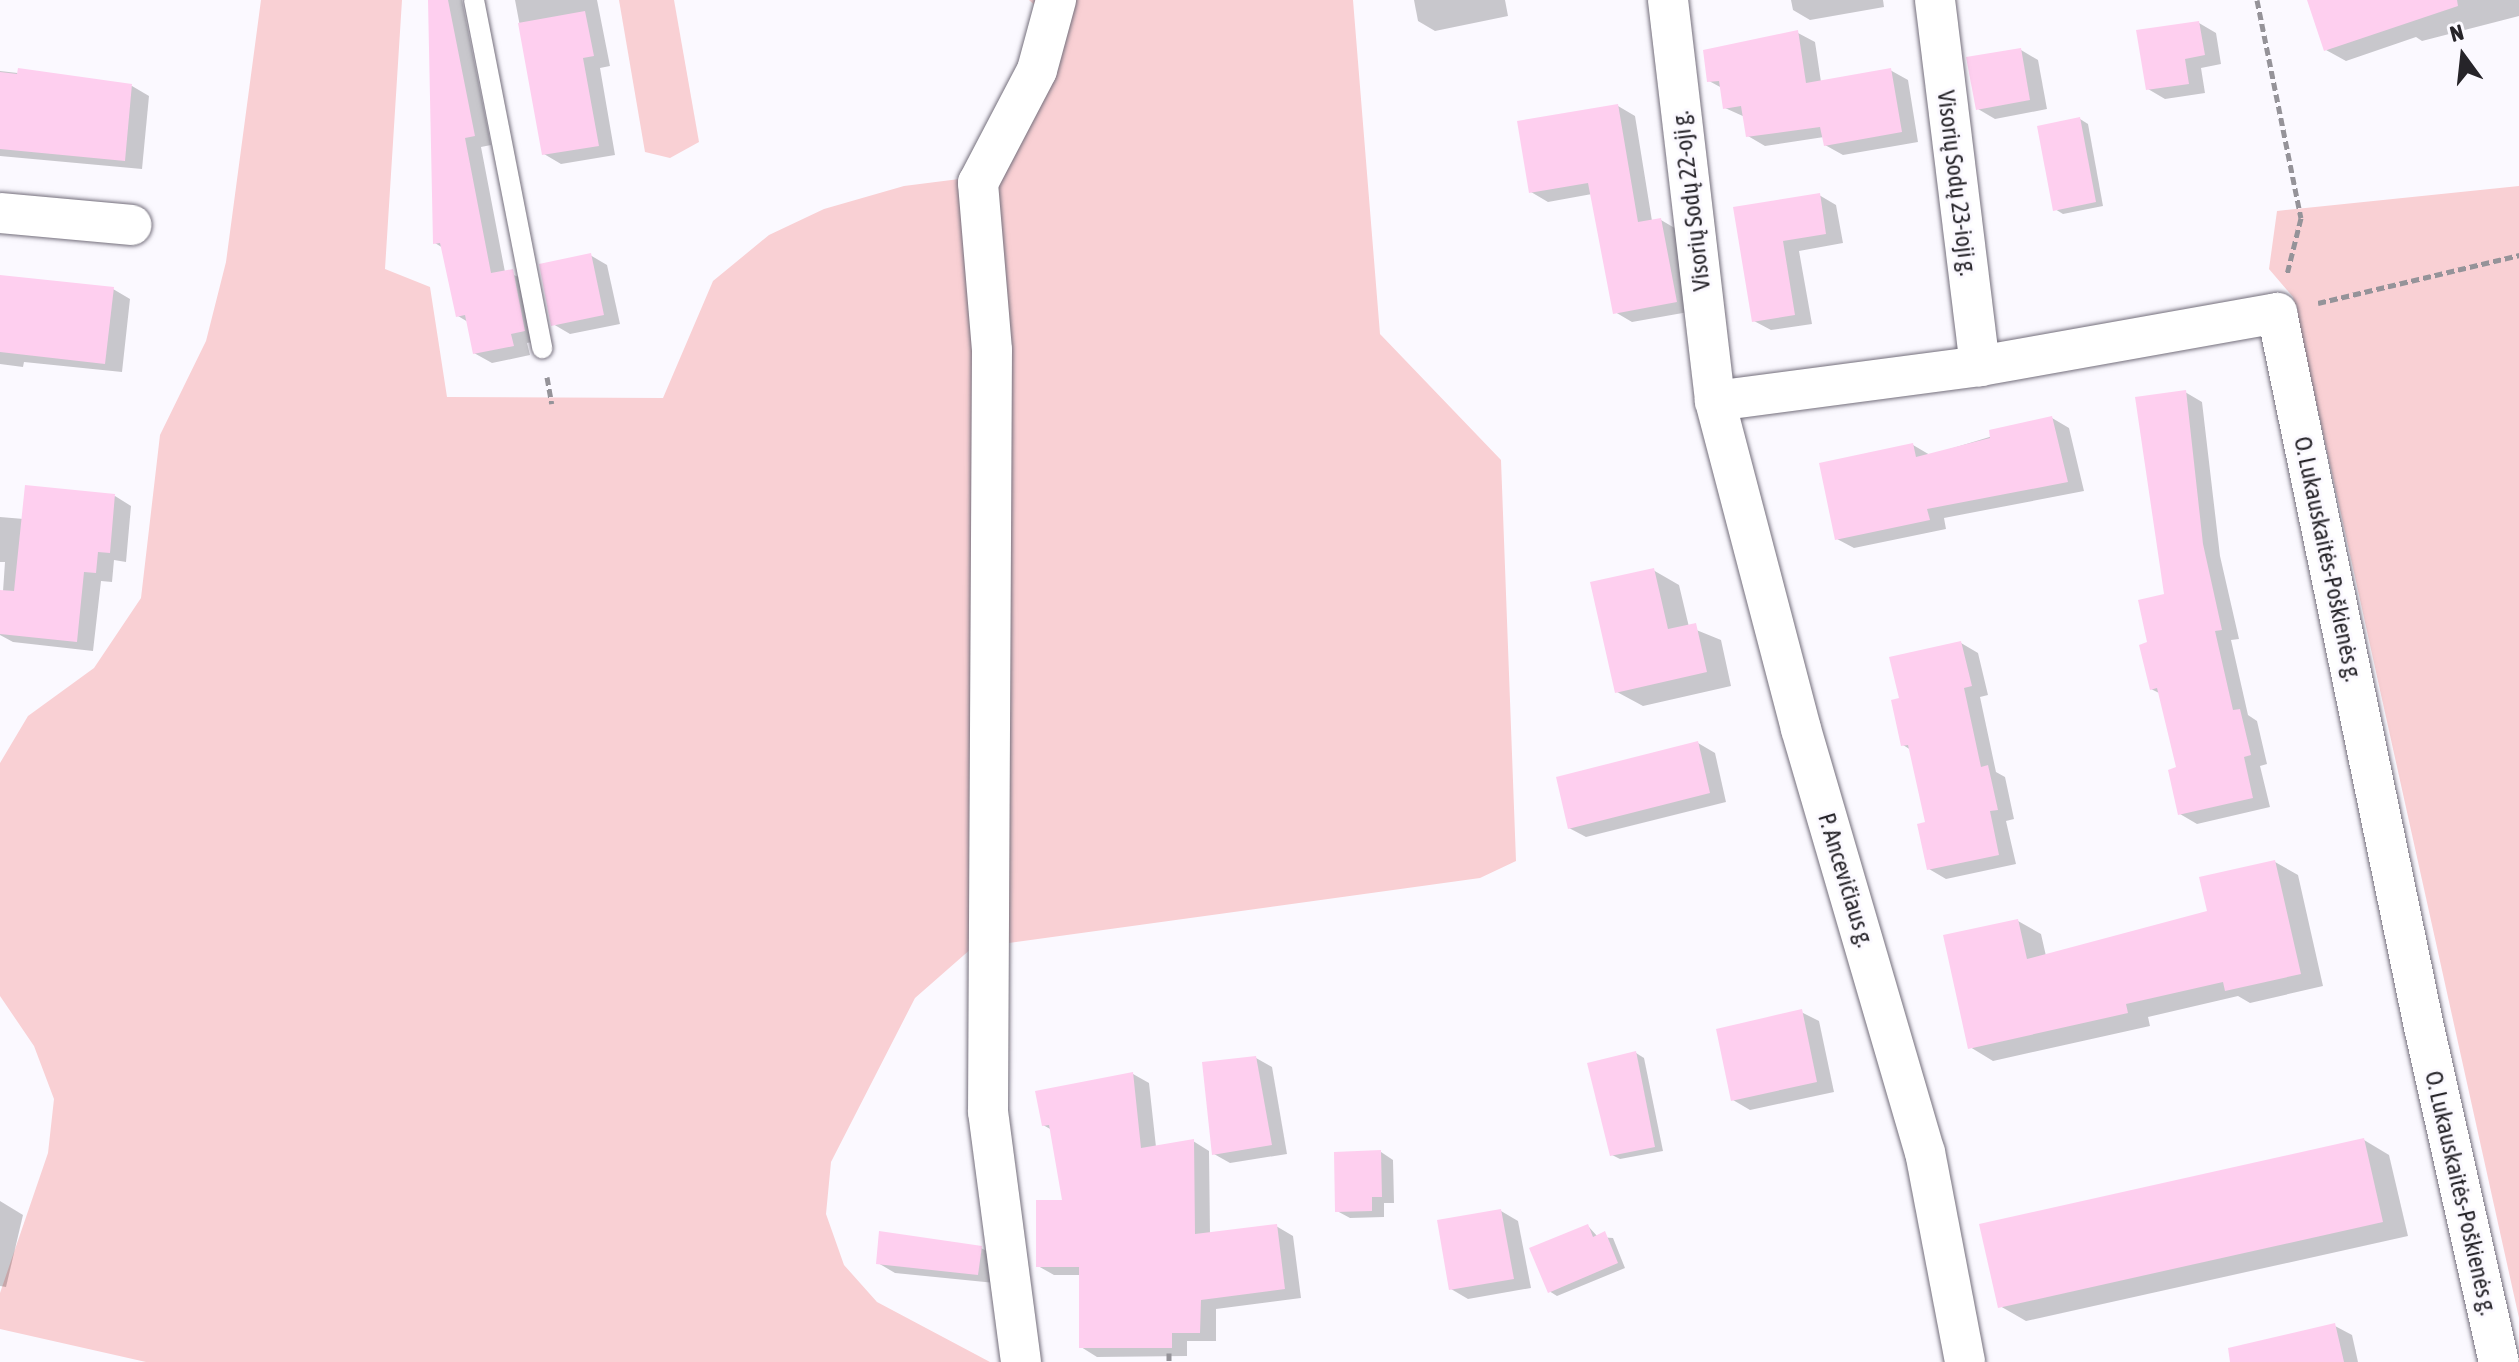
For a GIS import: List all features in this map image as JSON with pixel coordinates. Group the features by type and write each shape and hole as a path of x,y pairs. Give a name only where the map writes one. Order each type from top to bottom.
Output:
{"street":[{"path":"1021,1362 988,1112 992,350 978,183 1037,70 1056,0"},
{"name":"Visorių Sodų 22-oji g.","path":"1668,0 1715,401"},
{"name":"Visorių Sodų 23-ioji g.","path":"1935,0 1980,366"},
{"path":"0,213 131,225"},
{"path":"1715,401 1980,366 2277,313"},
{"name":"O. Lukauskaitės-Poškienės g.","path":"2277,313 2424,1027 2499,1362"},
{"name":"P. Ancevičiaus g.","path":"1715,401 1793,703 1925,1152 1965,1362"}],"lane":[{"path":"474,0 542,348"}],"path":[{"path":"2257,0 2301,218 2277,313 2519,255"},
{"path":"1169,1353 1169,1362"}],"shaded area":[{"path":"261,0 402,0 385,269 430,287 447,397 663,398 713,281 769,235 824,209 904,186 991,175 1049,90 1038,8 1029,0 1353,0 1380,334 1501,460 1516,861 1480,878 972,948 915,998 831,1162 826,1214 844,1265 877,1302 990,1362 146,1362 0,1329 0,1293 48,1153 54,1099 34,1046 0,996 0,763 28,716 94,668 141,598 160,435 206,341 226,262"},
{"path":"619,0 674,0 699,142 670,158 645,152"},
{"path":"2519,186 2519,1318 2293,297 2269,269 2277,211"}],"building":[{"path":"428,0 448,0 475,136 465,138 491,273 513,269 525,331 511,334 514,346 473,354 465,315 456,317 440,243 433,244"},
{"path":"2307,0 2457,0 2458,6 2324,51"},
{"path":"585,11 594,56 583,58 599,146 542,155 518,23"},
{"path":"2199,21 2205,55 2185,59 2189,84 2146,90 2136,30"},
{"path":"1798,30 1806,83 1891,68 1902,132 1824,146 1820,127 1746,137 1741,106 1723,109 1719,81 1707,82 1703,50"},
{"path":"2021,48 2030,100 1976,110 1966,57"},
{"path":"18,68 132,84 125,161 0,149 0,72 17,74"},
{"path":"1618,104 1638,222 1661,218 1677,302 1613,314 1588,183 1529,193 1517,121"},
{"path":"2080,117 2096,202 2053,211 2037,126"},
{"path":"1820,193 1826,234 1783,241 1795,315 1752,322 1733,207"},
{"path":"591,253 604,315 551,326 539,264"},
{"path":"0,275 114,287 105,364 0,352"},
{"path":"2186,390 2203,544 2222,630 2215,631 2233,710 2240,709 2251,755 2244,757 2253,798 2178,815 2168,770 2176,767 2157,688 2150,690 2139,645 2147,642 2138,600 2164,594 2135,397"},
{"path":"2052,416 2068,482 1927,509 1930,520 1835,540 1819,463 1913,443 1916,457 1990,438 1989,430"},
{"path":"25,485 115,494 110,553 98,552 96,573 84,572 77,642 0,634 0,590 14,591"},
{"path":"1654,568 1668,629 1696,623 1707,672 1615,693 1590,582"},
{"path":"1961,641 1972,686 1964,688 1981,767 1988,765 1998,810 1990,811 1999,855 1927,870 1917,824 1925,822 1908,745 1901,746 1891,700 1899,698 1889,657"},
{"path":"1698,741 1710,793 1568,829 1556,777"},
{"path":"2275,860 2301,974 2225,991 2223,982 2126,1004 2128,1013 1968,1049 1943,935 2018,919 2027,959 2207,911 2199,877"},
{"path":"1802,1009 1817,1082 1731,1101 1716,1029"},
{"path":"1636,1051 1655,1147 1610,1156 1587,1063"},
{"path":"1256,1056 1272,1145 1212,1155 1202,1062"},
{"path":"1133,1072 1141,1148 1194,1139 1195,1234 1277,1224 1285,1289 1201,1300 1200,1333 1172,1333 1172,1348 1079,1348 1079,1267 1036,1267 1036,1200 1062,1200 1049,1125 1042,1126 1035,1091"},
{"path":"2364,1138 2383,1222 1998,1308 1979,1224"},
{"path":"1381,1150 1382,1197 1372,1197 1372,1211 1335,1212 1334,1152"},
{"path":"1501,1209 1514,1279 1449,1290 1437,1220"},
{"path":"1588,1224 1593,1237 1605,1231 1618,1263 1548,1293 1529,1248"},
{"path":"879,1231 982,1246 978,1275 876,1264"},
{"path":"2335,1323 2344,1362 2230,1362 2228,1348"}]}
